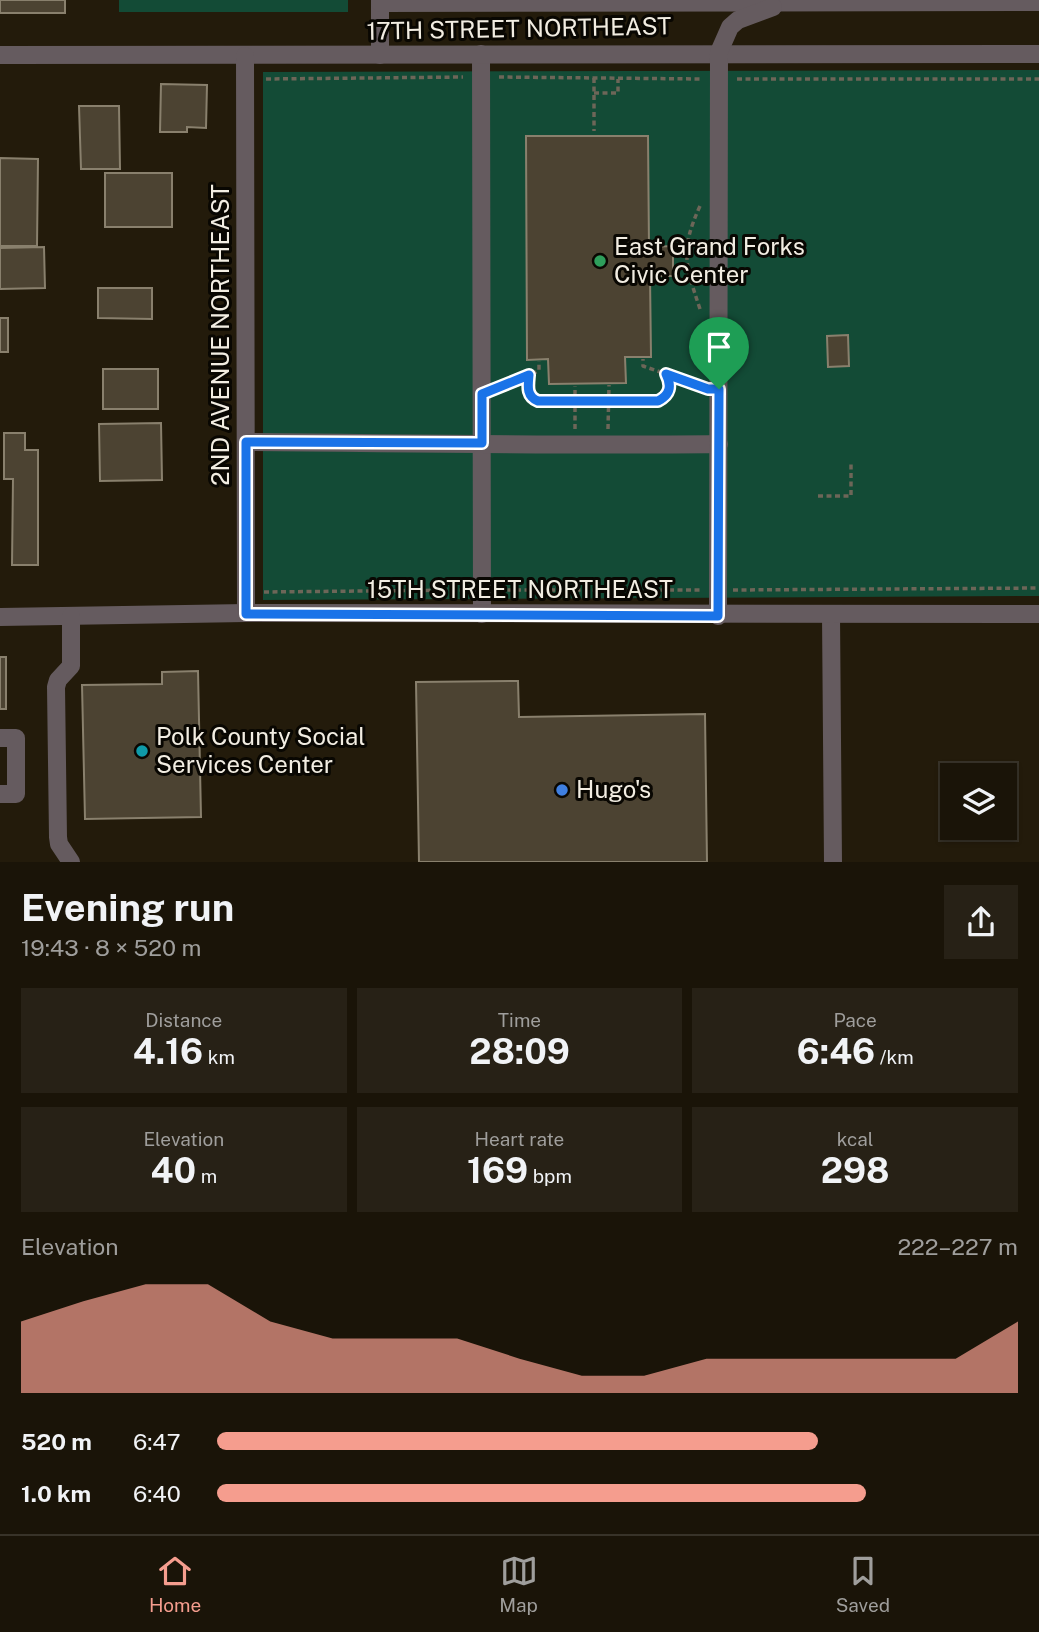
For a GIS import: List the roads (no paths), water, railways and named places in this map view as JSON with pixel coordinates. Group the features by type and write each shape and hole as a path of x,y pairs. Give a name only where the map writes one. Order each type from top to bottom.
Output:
{"street":[{"path":"380,55 380,1 1039,2"},
{"path":"718,616 719,52 730,27 738,20 769,10 780,1"},
{"name":"17TH STREET NORTHEAST","path":"0,55 719,52 1039,54"},
{"path":"481,54 482,614"},
{"name":"2ND AVENUE NORTHEAST","path":"245,56 246,614"},
{"path":"246,442 575,446 719,444"},
{"name":"15TH STREET NORTHEAST","path":"0,617 246,614 1039,614"},
{"path":"831,615 833,862"},
{"path":"71,616 72,666 58,680 56,687 58,837 59,844 71,862"},
{"path":"0,738 16,738 16,794 0,794"}],"place":[{"name":"East Grand Forks Civic Center","path":"600,261"},
{"name":"Polk County Social Services Center","path":"142,751"},
{"name":"Hugo's","path":"562,790"}]}
